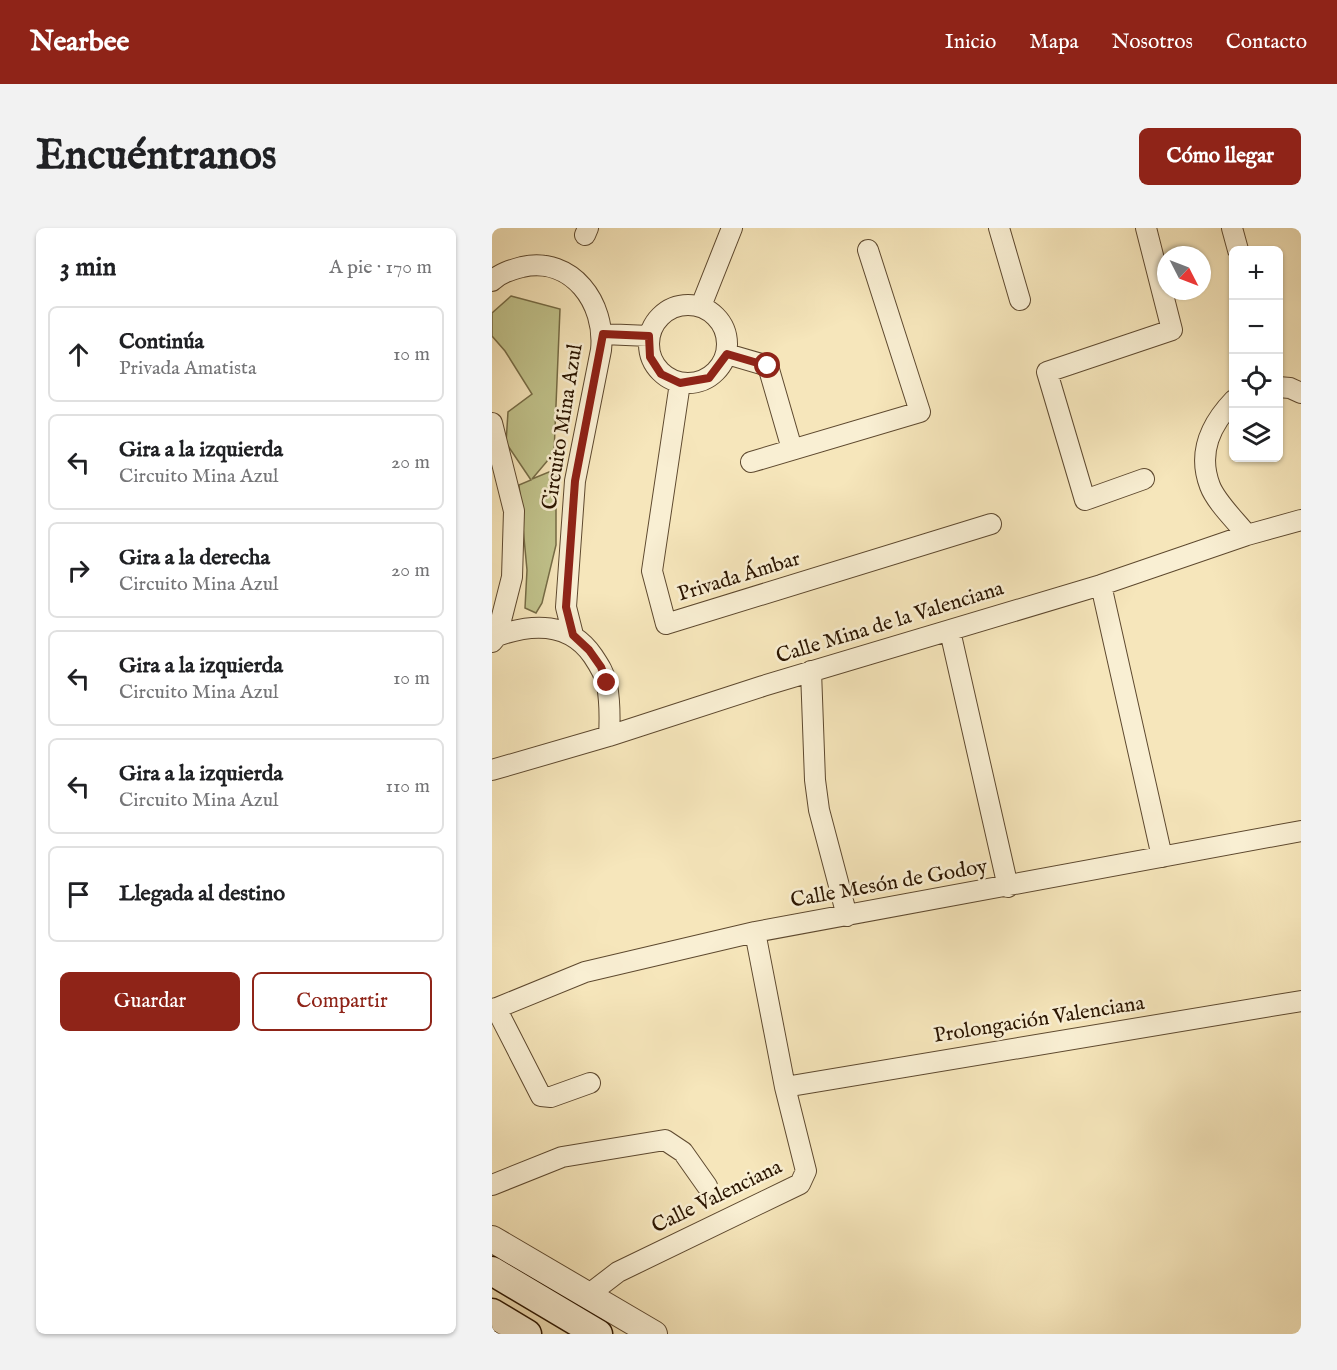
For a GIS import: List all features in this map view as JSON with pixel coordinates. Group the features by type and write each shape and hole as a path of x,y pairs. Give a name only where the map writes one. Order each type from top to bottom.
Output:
{"main road":[{"path":"492,1271 597,1334"},
{"path":"492,1313 527,1334"}],"street":[{"path":"701,306 732,228"},
{"path":"999,228 1020,300"},
{"path":"1144,479 1085,500 1047,372 1172,330 1146,228"},
{"path":"1232,228 1237,246"},
{"path":"751,462 920,411 868,250"},
{"name":"Circuito Mina Azul","path":"492,281 514,269 537,264 558,268 578,283 593,301 603,334 575,481 566,607 573,635"},
{"path":"679,306 701,306 717,317 727,334 727,354 709,378 680,383 661,374 650,357 649,336 660,316 679,306"},
{"name":"Circuito Mina Azul","path":"603,334 649,336"},
{"path":"727,354 768,366 792,449"},
{"name":"Privada Ámbar","path":"680,383 652,571 666,624 991,524"},
{"path":"1283,387 1301,393"},
{"path":"1229,404 1218,416 1207,439 1205,465 1210,487 1247,535"},
{"name":"Circuito Mina Azul","path":"492,423 514,511 512,577 495,639"},
{"name":"Calle Mina de la Valenciana","path":"492,770 609,736 811,671 1101,585 1247,535 1301,520"},
{"path":"1101,585 1162,856"},
{"name":"Circuito Mina Azul","path":"495,639 512,630 546,626 573,635 589,650 601,667 607,683 610,710 609,736"},
{"path":"951,631 1008,887"},
{"path":"811,671 815,780 847,915"},
{"name":"Calle Mesón de Godoy","path":"494,1009 585,972 755,932 1301,831"},
{"name":"Calle Valenciana","path":"588,1295 618,1272 800,1184 806,1171 785,1087 755,932"},
{"name":"Prolongación Valenciana","path":"785,1087 1301,1001"},
{"path":"494,1009 541,1096 551,1096 590,1083"},
{"path":"492,1185 562,1157 664,1140 683,1152 707,1186"},
{"path":"492,1239 654,1334"}],"green space":[{"path":"511,296 560,309 554,453 532,479 556,469 556,545 542,603 536,613 525,608 527,570 519,485 531,480 506,443 508,412 532,394 505,351 492,336 492,313"}],"route":[{"path":"607,683 601,667 589,650 573,635 566,607 575,481 603,334 649,336 650,357 661,374 680,383 709,378 727,354 768,366"}]}
